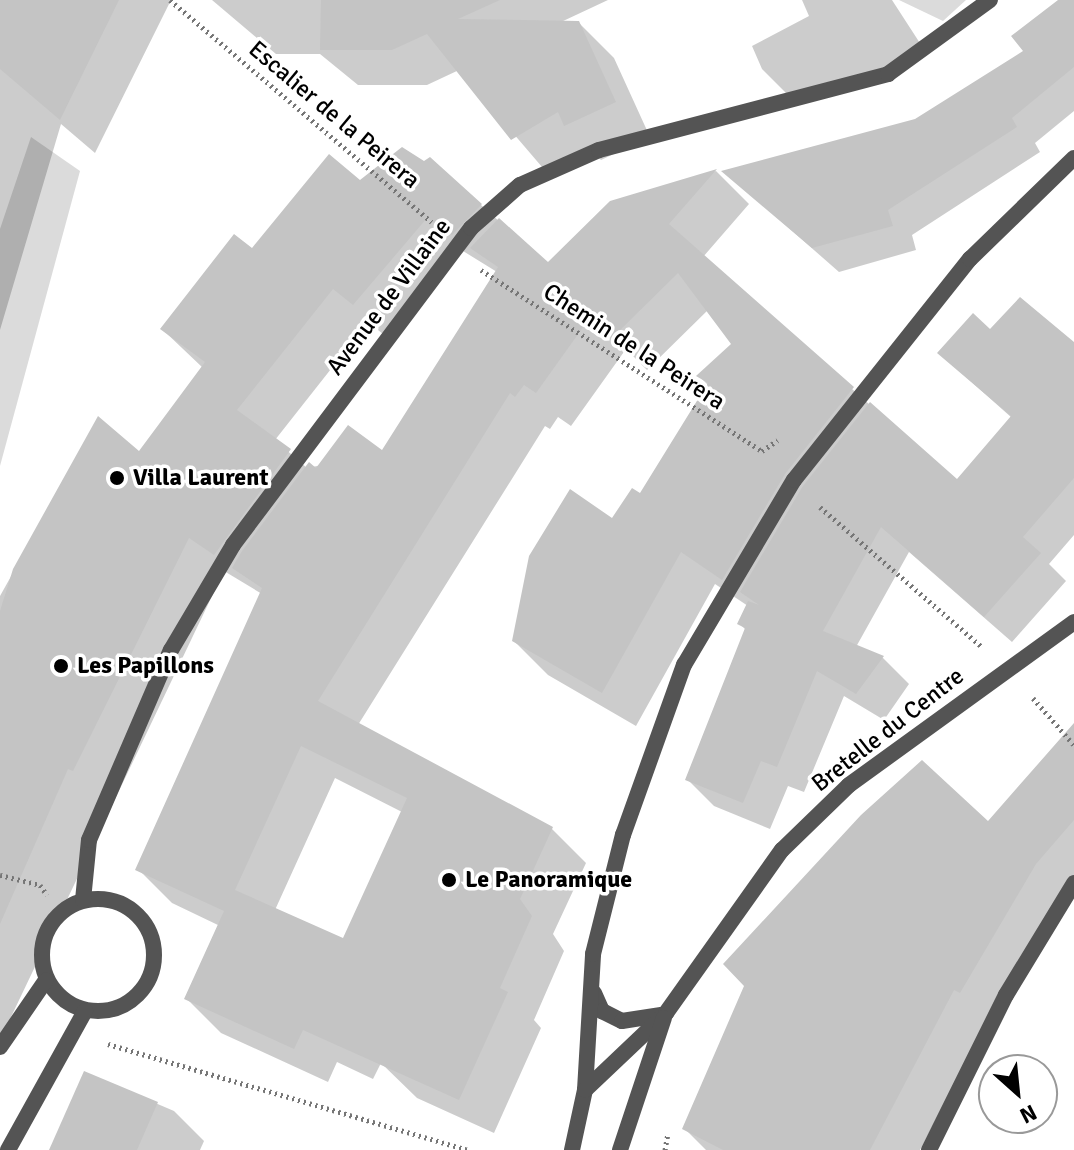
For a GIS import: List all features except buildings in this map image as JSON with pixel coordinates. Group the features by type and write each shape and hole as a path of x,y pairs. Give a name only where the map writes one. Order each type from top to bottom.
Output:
{"street":[{"name":"Avenue de Villaine","path":"83,900 89,840 171,650 233,545 471,228 520,185 599,150 888,74 990,0"},
{"path":"572,1150 585,1090 593,954 623,835 684,665 794,480 970,259 1074,158"},
{"name":"Bretelle du Centre","path":"666,1013 782,850 826,807 1074,622"},
{"path":"929,1150 1006,995 1074,883"},
{"path":"83,900 110,900 134,911 153,942 154,960 150,978 124,1006 85,1011 62,1000 46,980 41,956 59,912 83,900"},
{"path":"0,1047 46,980"},
{"path":"592,988 602,1011 622,1021 666,1013"},
{"path":"8,1150 70,1033 85,1011"},
{"path":"585,1090 666,1013"},
{"path":"620,1150 666,1013"}],"path":[{"name":"Escalier de la Peirera","path":"170,0 440,229 455,213 471,228"},
{"name":"Chemin de la Peirera","path":"451,251 762,451 774,437 783,443"},
{"path":"819,492 813,501 977,642"},
{"path":"1041,691 1030,700 1074,745"},
{"path":"0,875 40,885 59,912"},
{"path":"70,1033 468,1150"},
{"path":"665,1150 668,1133"}],"shaded area":[{"path":"899,0 966,0 943,21"},
{"path":"31,137 80,171 0,466 0,229"}],"place":[{"name":"Villa Laurent","path":"117,478"},
{"name":"Les Papillons","path":"61,666"},
{"name":"Le Panoramique","path":"449,880"}]}
